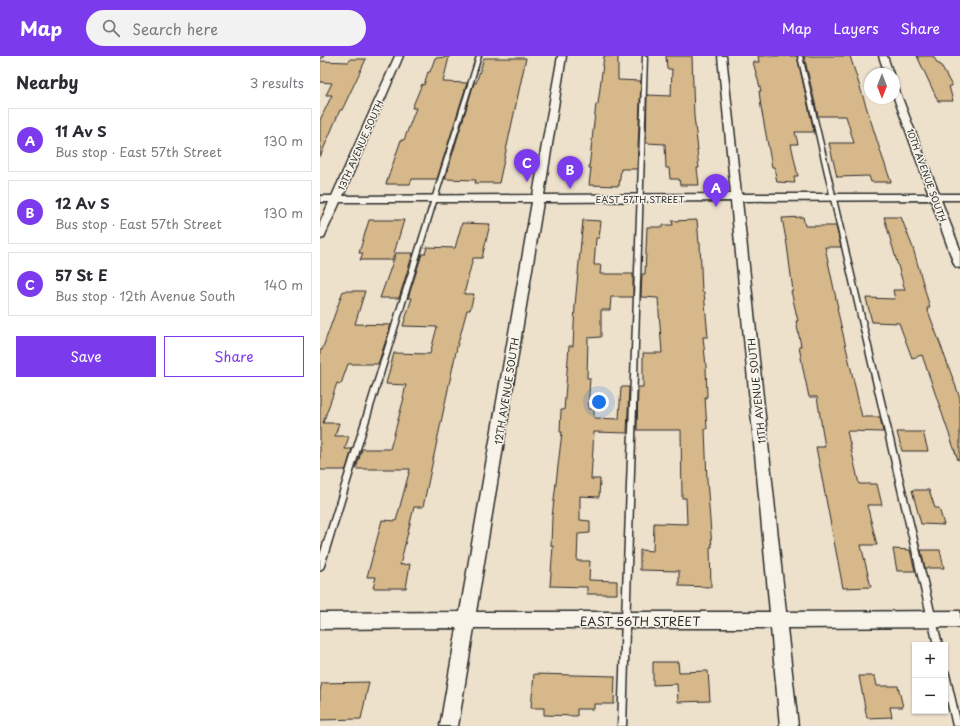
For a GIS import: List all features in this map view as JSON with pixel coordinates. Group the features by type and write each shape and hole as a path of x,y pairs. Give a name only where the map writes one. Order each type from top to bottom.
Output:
{"street":[{"name":"13TH AVENUE SOUTH","path":"320,234 399,56"},
{"name":"12TH AVENUE SOUTH","path":"449,726 562,56"},
{"name":"11TH AVENUE SOUTH","path":"722,56 789,726"},
{"path":"882,56 887,68"},
{"name":"10TH AVENUE SOUTH","path":"900,103 960,264"},
{"name":"EAST 57TH STREET","path":"320,200 960,197"},
{"name":"EAST 56TH STREET","path":"320,621 779,621 960,619"}],"lane":[{"path":"320,566 479,56"},
{"path":"622,726 645,56"},
{"path":"800,56 937,642"},
{"path":"946,678 957,726"}],"building":[{"path":"604,56 618,56 618,80 641,81 637,169 621,169 619,186 589,185 591,168 589,168 596,104 598,104"},
{"path":"666,56 692,56 694,116 698,150 699,168 697,168 699,185 680,185 679,179 670,179 669,168 666,168 665,144 646,143 647,95 671,96 672,69 667,69"},
{"path":"758,56 797,56 814,132 795,132 798,144 791,144 798,176 794,176 795,183 777,182 774,167 772,167 761,107 759,91 761,91 753,62 759,62"},
{"path":"804,56 850,56 864,104 865,104 891,182 871,182 869,176 837,177 829,143 854,143 846,116 818,116"},
{"path":"917,56 933,56 938,64 940,64 952,86 949,86 953,101 938,101"},
{"path":"449,57 443,82 467,83 437,179 412,179 410,184 386,184 401,140 404,140 416,108 412,108 422,84 424,85 428,72 430,72 435,58"},
{"path":"484,58 526,58 499,183 475,183 476,180 445,179 474,83 476,83"},
{"path":"350,59 366,59 342,110 340,110 320,157 320,120 332,95 326,95 332,83 320,82 320,61 349,62"},
{"path":"803,217 805,226 836,226 841,247 825,247 837,308 862,417 880,417 883,432 847,431 859,484 877,484 882,505 867,505 877,545 861,545 871,587 843,588 816,447 825,447 817,397 809,397 803,369 799,346 801,346 796,321 798,321 791,291 793,291 782,218"},
{"path":"884,217 901,217 913,248 930,308 927,308 960,398 960,459 958,460 922,355 912,358 899,323 872,322 866,298 895,299 893,290 905,290"},
{"path":"369,220 404,220 392,260 360,260 363,253 359,253"},
{"path":"583,220 601,221 599,238 596,238 594,265 601,265 600,274 633,274 633,297 611,297 610,310 601,310 601,337 588,338 587,378 590,378 588,409 594,409 594,418 619,419 621,387 629,387 627,433 594,432 591,479 600,479 599,497 580,496 580,520 590,521 590,533 578,534 577,561 590,561 589,580 617,581 617,594 587,594 587,587 550,586 553,546 551,546 552,517 562,432 560,432 561,410 564,410 569,346 573,346 575,305"},
{"path":"697,220 700,243 702,292 704,292 708,337 703,337 707,397 705,397 707,429 705,429 707,480 712,547 710,547 711,587 679,586 679,571 640,570 640,550 653,551 654,523 687,524 686,498 682,498 681,430 637,430 638,387 643,387 643,353 662,353 658,298 641,297 642,274 645,274 647,227 663,227 663,225 673,225 672,221"},
{"path":"462,223 490,224 482,258 473,258 464,294 474,294 470,310 467,310 457,347 423,507 414,507 400,565 410,564 406,588 373,588 376,577 367,577 382,520 396,521 410,469 356,469 362,449 390,449 404,398 406,385 386,384 394,353 430,354 437,327 403,326 412,298 408,298 422,254 425,254 427,247 455,248"},
{"path":"396,253 413,253 399,298 380,298"},
{"path":"343,291 365,291 355,324 391,325 378,364 348,364 341,384 337,383 323,423 339,423 335,436 349,436 345,449 352,449 346,469 320,470 320,350 322,350"},
{"path":"897,432 923,432 928,451 902,451"},
{"path":"912,490 929,490 935,508 939,508 944,525 921,524"},
{"path":"893,549 910,550 915,571 897,571"},
{"path":"921,550 940,550 944,568 925,568"},
{"path":"653,662 678,662 679,672 708,671 710,701 678,702 677,684 653,685"},
{"path":"534,674 615,676 614,704 594,704 594,709 577,709 577,716 544,715 544,708 531,708"},
{"path":"859,676 875,676 877,686 898,686 903,707 890,707 892,717 867,718"},
{"path":"369,682 361,719 320,720 320,691 322,683"}],"place":[{"name":"57 St E","path":"527,182"},
{"name":"12 Av S","path":"570,189"},
{"name":"11 Av S","path":"716,207"}]}
